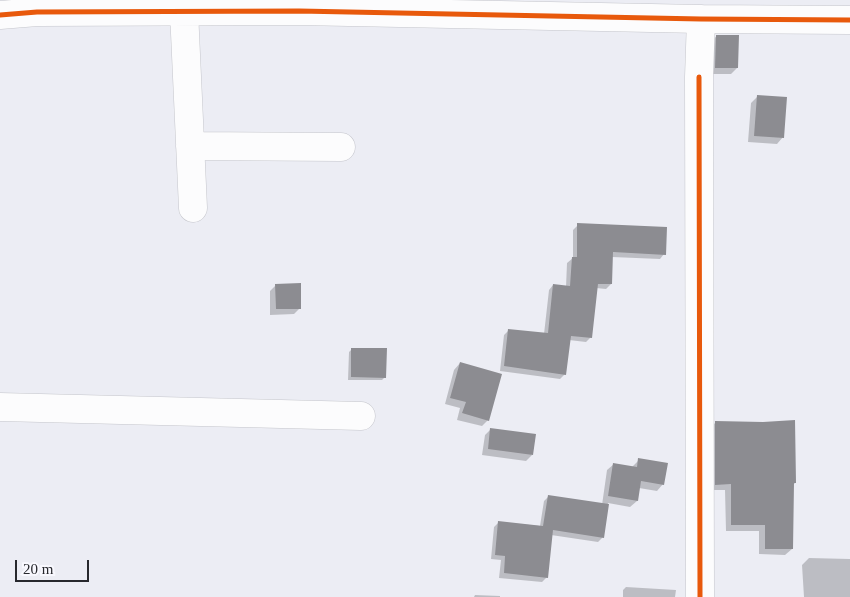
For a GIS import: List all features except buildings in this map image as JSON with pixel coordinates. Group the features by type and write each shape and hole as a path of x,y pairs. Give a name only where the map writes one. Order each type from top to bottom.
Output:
{"street":[{"path":"0,15 37,12 184,11 299,6 701,19 850,20"},
{"path":"184,11 193,208"},
{"path":"700,597 699,77 701,19"},
{"path":"190,146 341,147"},
{"path":"0,407 361,416"}],"cycle path":[{"path":"0,15 37,12 299,11 850,20"},
{"path":"699,77 700,597"}]}
